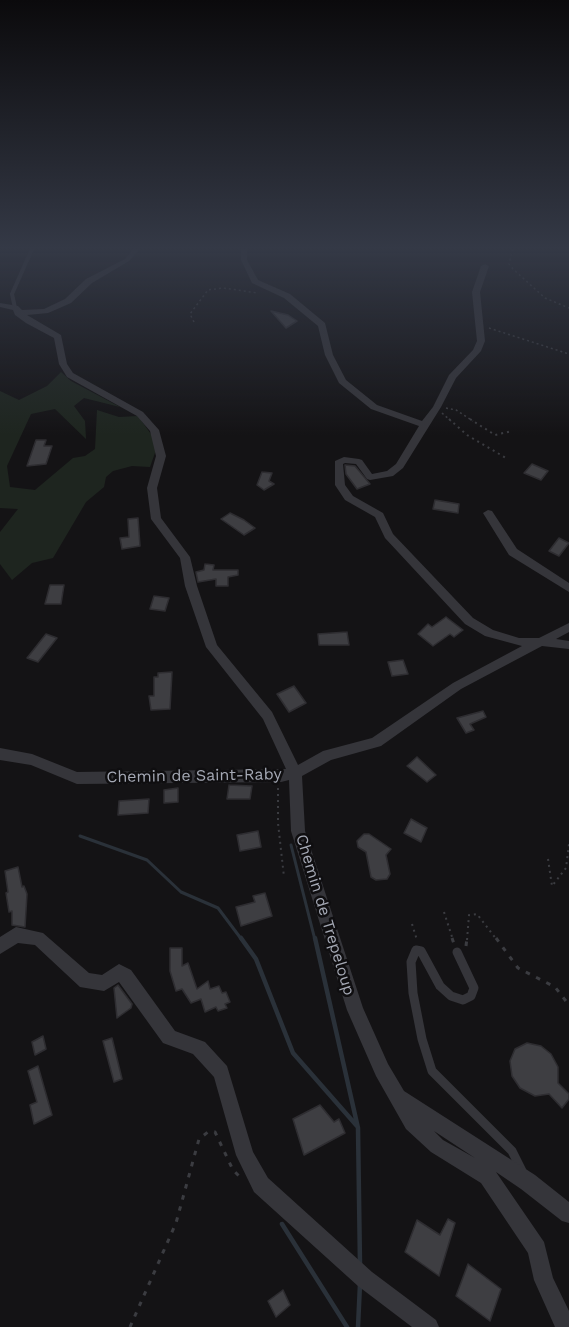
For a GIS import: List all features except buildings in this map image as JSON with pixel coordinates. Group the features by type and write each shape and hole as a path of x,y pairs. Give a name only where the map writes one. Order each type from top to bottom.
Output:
{"street":[{"path":"16,311 45,311"},
{"name":"Chemin de Trepeloup","path":"16,311 57,337 63,364 70,375 140,414 154,430 161,456 152,488 156,519 185,557 191,586 212,647 268,716 288,774 298,831 355,1010 382,1070 412,1123 437,1146 488,1176 537,1249 544,1280 566,1327"},
{"path":"304,311 322,325 329,355 342,381 358,396 374,406 424,425"},
{"path":"478,311 481,341 477,351 452,377 400,466 376,478 370,477 359,462 344,460 338,463 340,484 349,498 379,515 390,536 469,621 489,633 519,642 569,645"},
{"path":"488,513 513,552 569,588"},
{"name":"Chemin de Saint-Raby","path":"0,754 32,760 77,778 288,774 328,755 376,742 457,686 569,627"},
{"path":"0,946 16,935 38,938 86,981 104,983 119,972 125,976 169,1037 199,1048 221,1072 245,1155 261,1185 365,1279 429,1327"},
{"path":"398,1097 528,1182 569,1214"}],"lane":[{"path":"457,952 474,988 471,996 463,1000 451,996 440,986 421,951 416,950 411,962 413,993 432,1071 512,1152 528,1182"}],"path":[{"path":"192,311 190,314 194,322"},
{"path":"480,325 569,354"},
{"path":"435,409 456,411 495,435 512,431"},
{"path":"435,409 467,435 506,458"},
{"path":"284,877 277,792 288,774"},
{"path":"548,859 552,886 566,868 569,844"},
{"path":"444,912 457,952"},
{"path":"464,967 469,915 477,914 518,968 555,987 569,1005"},
{"path":"412,924 421,951"},
{"path":"130,1327 176,1222 199,1139 208,1132 215,1132 233,1170 245,1184 261,1185"}],"shaded area":[{"path":"61,372 71,381 120,407 84,398 74,406 85,421 86,439 55,409 31,414 7,466 10,487 35,490 73,458 85,456 95,449 97,410 119,417 138,416 153,437 156,450 150,467 132,466 113,471 106,477 104,487 86,502 53,558 32,563 12,580 0,564 0,532 18,509 0,508 0,391 19,400 47,386"}],"waterway":[{"path":"80,836 147,860 181,892 218,908 242,940"},
{"path":"291,845 315,940"},
{"path":"241,938 256,959 293,1053 357,1126"},
{"path":"315,938 358,1128 360,1265"},
{"path":"282,1224 347,1327"},
{"path":"358,1327 360,1284"}]}
